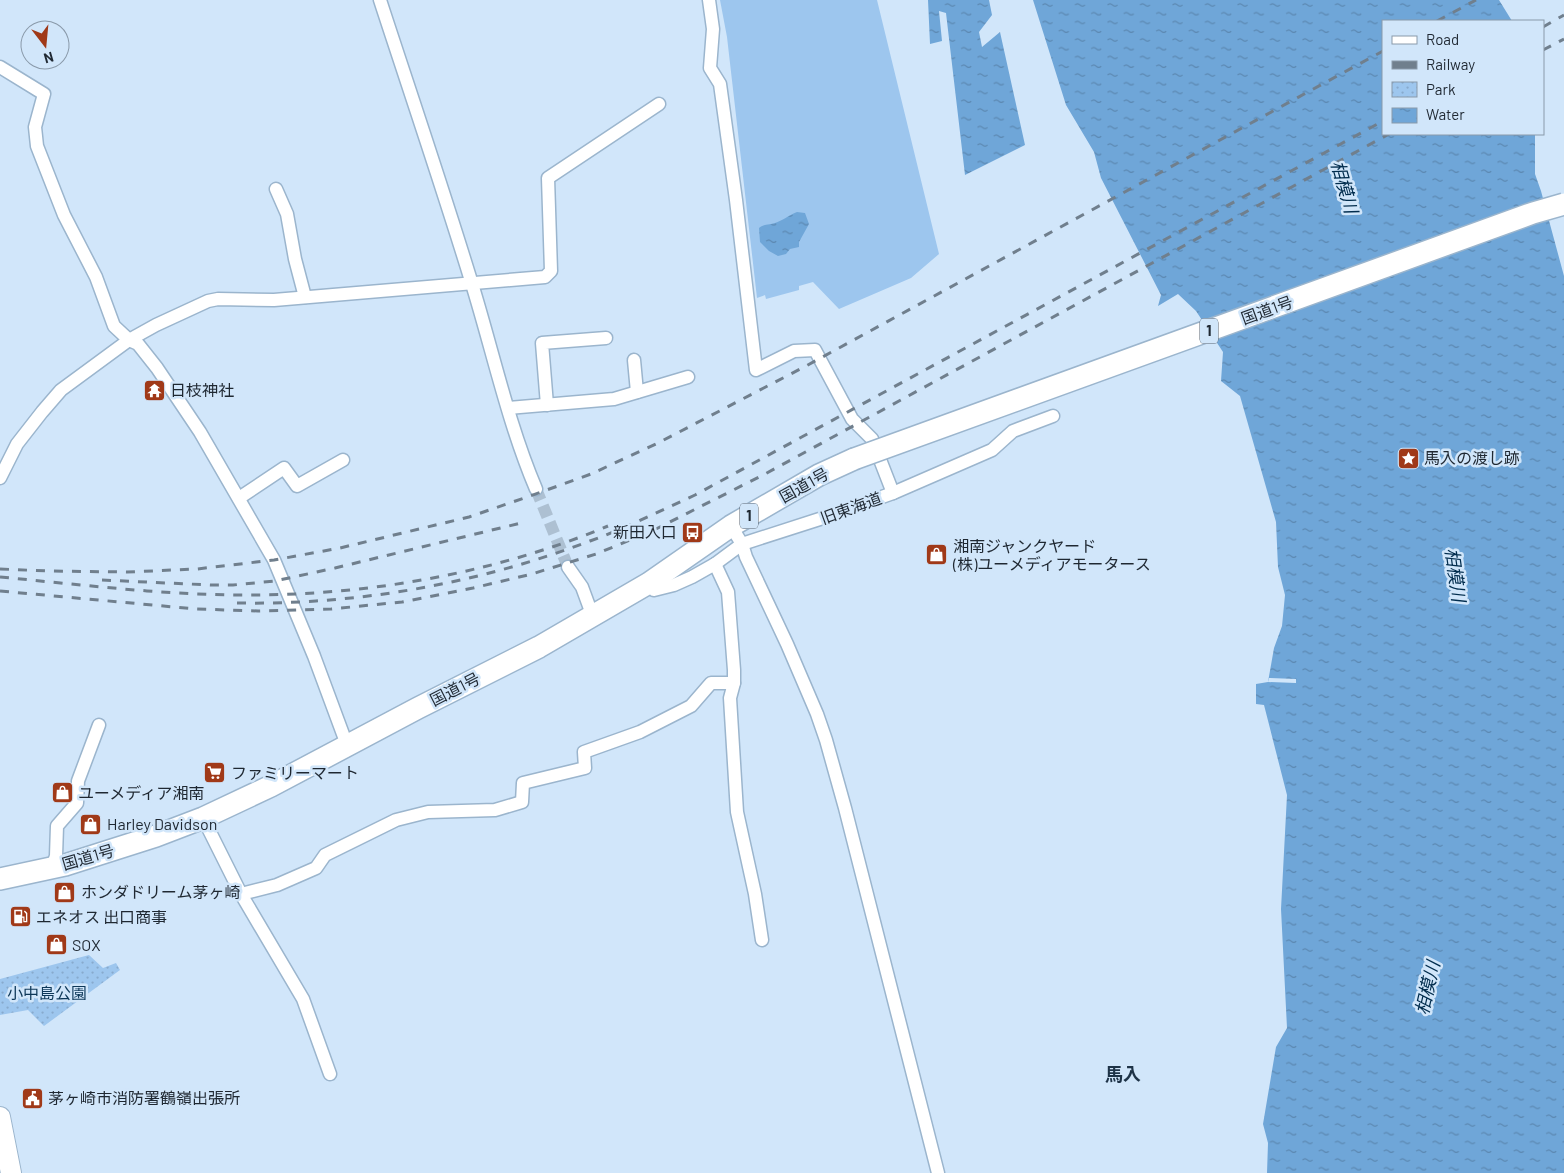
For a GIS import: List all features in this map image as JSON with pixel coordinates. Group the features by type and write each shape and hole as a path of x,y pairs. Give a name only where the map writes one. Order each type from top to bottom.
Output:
{"highway":[{"name":"国道1号","path":"0,879 52,868 156,836 203,818 270,786 347,744 594,617 650,583 737,535 819,475 854,459 1533,213 1564,204"}],"main road":[{"path":"0,1117 11,1173"}],"street":[{"path":"380,0 472,284 518,441 536,489"},
{"path":"709,0 713,29 710,68 720,84 756,370 794,351 815,350 852,419 872,439 893,493"},
{"path":"0,67 44,94 35,127 37,146 64,215 96,277 114,326 129,340 138,344 157,368 200,432 274,560 314,656 347,744"},
{"path":"0,478 17,444 62,390 129,340 208,301 218,299 274,300 545,277 551,271 548,178 659,104"},
{"path":"276,189 287,214 295,259 305,297"},
{"path":"547,405 542,343 606,338"},
{"path":"634,360 636,392"},
{"path":"508,408 614,399 688,377"},
{"name":"旧東海道","path":"650,583 654,590 674,585 692,577 715,564 737,535 829,516 893,493 992,450 1013,431 1053,416"},
{"path":"239,498 284,468 297,486 343,460"},
{"path":"737,535 787,644 826,740 938,1173"},
{"path":"715,564 728,592 734,670 734,684 730,698 737,812 755,894 762,940"},
{"path":"568,567 582,587 594,617"},
{"path":"241,894 277,885 316,868 325,856 396,820 428,812 494,810 522,802 523,783 585,768 584,752 640,732 692,706 711,683 734,684"},
{"path":"52,868 56,856 58,826 77,803 78,780 99,725"},
{"path":"203,818 241,894 302,999 330,1074"}],"green space":[{"path":"720,0 877,0 939,254 911,278 839,309 813,282 799,286 799,290 766,299 765,295 757,298 727,37"},
{"name":"小中島公園","path":"89,955 103,968 116,963 120,970 44,1026 28,1010 0,1015 0,979"}],"water":[{"path":"928,0 989,0 992,15 979,32 982,47 1000,32 1025,145 965,175 946,13 939,11 942,41 930,44"},
{"name":"相模川","path":"1033,0 1499,0 1511,20 1382,20 1382,135 1535,135 1535,174 1564,276 1564,1173 1267,1173 1268,1143 1263,1124 1276,1047 1287,1028 1281,909 1287,795 1264,705 1256,704 1256,684 1268,682 1274,648 1282,626 1285,595 1278,567 1276,522 1240,396 1221,381 1223,352 1196,311 1178,294 1158,306 1161,295 1101,178 1094,152 1066,105"},
{"path":"797,212 805,213 809,224 799,242 799,247 790,249 786,254 778,256 769,251 760,242 759,228 778,222"}],"pier":[{"path":"1269,678 1296,679 1296,683 1268,682"}],"tunnel":[{"path":"536,489 568,567"}],"railway":[{"path":"1439,20 1476,0"},
{"path":"1544,26 1564,15"},
{"path":"1544,49 1564,39"},
{"path":"0,569 127,572 197,569 274,560 340,548 469,517 591,474 658,443 806,366 1382,52"},
{"path":"237,603 327,600 372,596 416,589 504,569 617,531 695,495 1382,122"},
{"path":"0,591 196,609 258,611 331,609 402,602 473,588 532,574 596,554 652,531 765,474 1387,135"},
{"path":"102,580 211,585 275,581 521,523"},
{"path":"0,577 193,594 302,594 391,585 480,568 566,542 608,526"}],"place":[{"name":"日枝神社","path":"154,390"},
{"name":"馬入の渡し跡","path":"1408,458"},
{"name":"新田入口","path":"693,532"},
{"name":"湘南ジャンクヤード (株)ユーメディアモータース","path":"937,555"},
{"name":"ファミリーマート","path":"215,773"},
{"name":"ユーメディア湘南","path":"62,793"},
{"name":"Harley Davidson","path":"91,824"},
{"name":"ホンダドリーム茅ヶ崎","path":"65,892"},
{"name":"エネオス 出口商事","path":"20,917"},
{"name":"SOX","path":"56,945"},
{"name":"茅ヶ崎市消防署鶴嶺出張所","path":"32,1098"}],"district":[{"name":"馬入","path":"1123,1075"}]}
